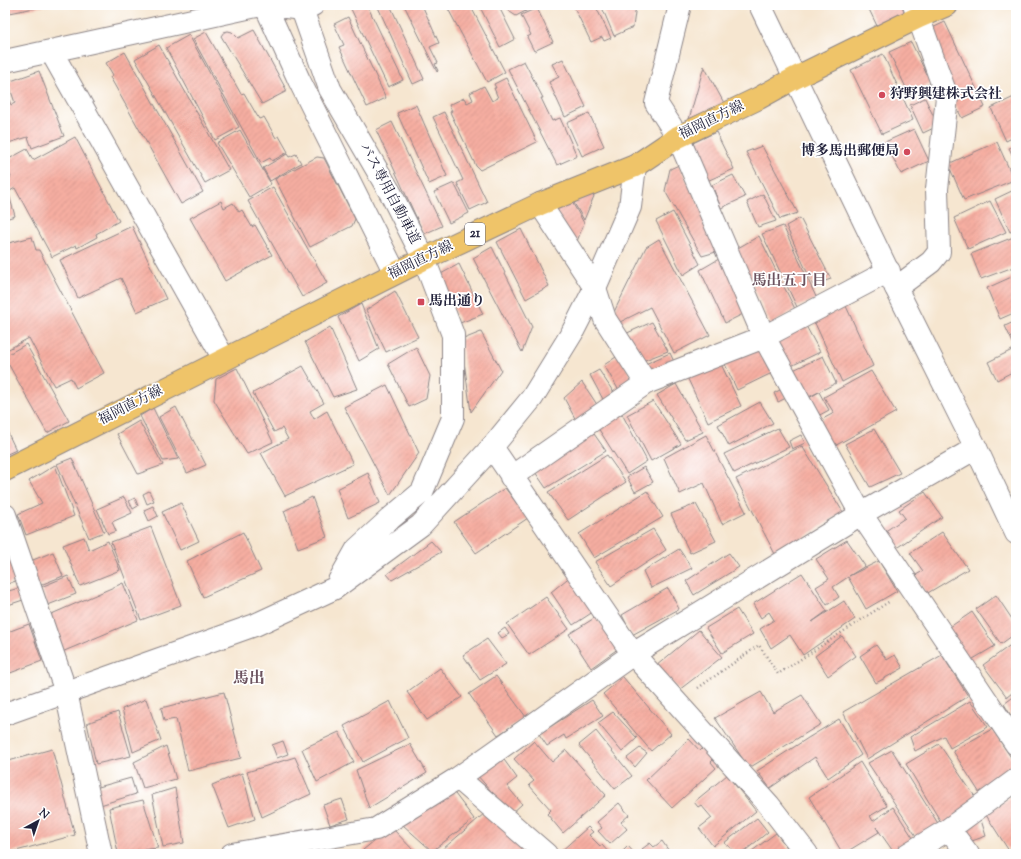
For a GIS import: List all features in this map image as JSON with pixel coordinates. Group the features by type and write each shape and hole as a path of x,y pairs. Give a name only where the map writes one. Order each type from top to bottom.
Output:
{"main road":[{"name":"福岡直方線","path":"5,470 424,259 540,204 635,166 678,137 759,98 917,11 947,5"}],"street":[{"path":"5,61 261,5"},
{"path":"265,5 299,80 395,273"},
{"path":"270,5 306,6"},
{"path":"680,5 656,103 678,137 764,337 861,514 1016,744"},
{"path":"760,5 1016,533"},
{"name":"バス専用自動車道","path":"306,6 330,89 391,194 424,259 453,335 453,418 422,492 357,549 335,588"},
{"path":"511,476 646,383 764,337 931,262 939,252 937,189 947,98 917,11"},
{"path":"51,51 224,359"},
{"path":"5,714 255,625 335,588 421,525 492,447 532,398 572,333 595,288 630,207 635,166"},
{"path":"540,204 595,288 605,319 646,383"},
{"path":"492,447 633,654 769,806 807,854"},
{"path":"232,854 287,850 376,829 458,778 633,654 861,514 976,448"},
{"path":"5,515 66,692 101,854"},
{"path":"458,778 546,854"},
{"path":"908,854 949,829 1016,780"},
{"path":"949,829 968,854"}],"path":[{"path":"676,703 759,645 778,674 910,588"}],"building":[{"path":"5,5 44,5 44,6 5,14"},
{"path":"359,5 367,5 403,80 388,87 351,9"},
{"path":"377,5 390,5 424,79 413,84"},
{"path":"404,5 422,5 439,43 430,47 438,63 435,64 438,71 437,72"},
{"path":"446,5 470,5 505,72 487,82"},
{"path":"479,5 498,5 515,39 500,47"},
{"path":"506,5 537,5 516,16 510,12"},
{"path":"573,5 595,5 611,38 604,41 602,37 591,42"},
{"path":"601,5 636,5 633,27 614,36"},
{"path":"867,5 902,5 908,17 878,28"},
{"path":"537,8 553,42 534,51 527,37 531,35 521,15"},
{"path":"348,17 386,98 367,107 339,47 344,45 334,24"},
{"path":"945,22 985,107 962,118 951,97 928,30"},
{"path":"254,30 287,91 262,104 221,36 224,32 228,31 232,32 238,38"},
{"path":"206,32 241,94 244,93 259,119 264,117 276,138 279,136 288,152 272,161 270,158 261,163 193,39"},
{"path":"189,35 239,127 215,140 166,48"},
{"path":"911,42 931,83 909,94 889,52"},
{"path":"159,45 229,170 205,183 135,59"},
{"path":"125,52 203,192 181,204 110,77 113,75 106,63"},
{"name":"狩野興建株式会社","path":"883,54 913,120 882,134 851,70"},
{"path":"563,59 586,107 565,117 549,82 559,77 552,64"},
{"path":"524,61 543,98 541,98 552,121 560,118 577,156 557,165 508,69"},
{"path":"704,66 724,103 689,119"},
{"path":"39,71 64,136 32,148 28,137 5,144 5,89 11,105 15,103 8,82"},
{"path":"506,78 537,142 480,170 476,166 450,112 452,111 449,105 464,98 467,103 473,100 470,93 484,86 492,101 498,98 494,84"},
{"path":"1016,96 1016,136 1006,141 991,108"},
{"path":"925,98 938,126 923,133 910,105"},
{"path":"416,105 447,176 429,184 397,113"},
{"path":"444,112 487,202 470,210 457,183 463,180 433,117"},
{"path":"589,113 604,146 582,156 567,123"},
{"path":"392,122 442,226 424,234 376,130"},
{"name":"博多馬出郵便局","path":"914,129 929,161 901,174 885,142"},
{"path":"240,130 271,184 249,197 217,143"},
{"path":"716,132 734,169 707,181 693,143"},
{"path":"75,137 119,221 96,234 97,237 77,248 76,245 52,257 15,188 10,191 7,179 11,177 5,166 5,161 27,149 33,160"},
{"path":"997,142 1014,180 964,200 948,164"},
{"path":"1016,145 1016,162 1009,148"},
{"path":"762,146 798,213 780,219 746,152"},
{"path":"287,154 289,157 296,154 301,163 270,181 263,168"},
{"path":"317,157 324,158 355,219 352,226 310,247 275,179"},
{"path":"679,165 723,250 702,256 665,191 670,169"},
{"path":"733,175 745,197 721,208 712,185"},
{"path":"5,180 15,216 5,219"},
{"path":"454,183 469,213 449,223 434,192"},
{"path":"273,187 327,283 302,297 248,201"},
{"path":"1016,189 1016,230 1010,232 995,199"},
{"path":"592,193 594,196 584,220 574,203"},
{"path":"763,194 776,221 758,227 747,202"},
{"path":"221,201 224,208 233,203 239,212 242,210 252,227 255,225 272,255 225,281 190,218"},
{"path":"990,201 1006,232 968,249 954,218"},
{"path":"572,202 584,223 576,244 554,210"},
{"path":"673,212 700,264 683,275 656,221"},
{"path":"800,218 831,279 813,285 786,226"},
{"path":"132,226 166,299 137,312 121,278 78,298 60,260"},
{"path":"783,226 817,299 797,307 762,234"},
{"path":"521,229 549,286 526,299 497,242"},
{"path":"759,236 795,309 771,325 736,249"},
{"path":"1016,236 1016,266 981,279 971,254"},
{"path":"32,237 36,250 39,250 104,373 76,388 71,378 54,386 29,338 5,351 5,244"},
{"path":"659,239 710,335 674,353 650,307 618,323 613,314 646,247"},
{"path":"492,247 532,327 522,352 473,258"},
{"path":"724,256 749,311 725,323 700,270"},
{"path":"459,264 483,314 460,323 439,275"},
{"path":"1016,275 1016,312 1000,319 987,288"},
{"path":"395,291 418,337 386,352 366,310"},
{"path":"361,304 379,349 359,361 338,317"},
{"path":"846,306 873,366 842,382 814,321"},
{"path":"1016,321 1016,342 1013,343 1005,326"},
{"path":"652,322 668,351 640,362 625,334"},
{"path":"805,324 820,352 787,368 771,341"},
{"path":"330,327 357,389 333,397 305,342"},
{"path":"481,332 501,370 471,412 461,340"},
{"path":"26,344 69,421 47,433 5,358 5,356"},
{"path":"760,346 774,372 737,390 724,362"},
{"path":"416,347 430,376 426,399 409,407 388,364"},
{"path":"1016,348 1016,370 997,380 988,362"},
{"path":"670,353 676,366 649,376 643,365"},
{"path":"619,355 636,384 621,394 604,365"},
{"path":"823,356 836,383 805,399 791,371"},
{"path":"720,362 741,406 708,422 687,377"},
{"path":"303,366 324,403 310,411 314,419 327,411 353,464 285,496 261,453 288,439 282,428 274,432 253,393"},
{"path":"237,368 273,442 247,454 214,400 216,379"},
{"path":"599,370 616,396 605,403 590,375"},
{"path":"871,371 896,412 831,448 817,422 834,413 824,397"},
{"path":"582,382 598,406 577,422 564,398"},
{"path":"676,384 703,432 685,440 657,395"},
{"path":"387,385 419,453 390,495 344,407"},
{"path":"782,389 786,398 778,402 774,393"},
{"path":"819,392 829,410 814,418 804,401"},
{"path":"653,401 681,444 651,461 627,415"},
{"path":"760,402 773,423 729,446 718,425"},
{"path":"176,407 206,465 187,473 159,417"},
{"path":"153,408 178,459 163,461 140,416"},
{"path":"622,414 647,461 627,474 598,428"},
{"path":"139,421 163,465 138,474 117,434"},
{"path":"5,427 16,450 5,455"},
{"path":"778,428 789,447 734,473 724,454"},
{"path":"874,429 900,473 870,487 845,444"},
{"path":"592,431 606,451 546,488 533,469"},
{"path":"706,435 746,512 722,524 704,483 680,494 664,458"},
{"path":"801,435 805,443 792,449 789,441"},
{"path":"802,446 843,512 776,556 736,479"},
{"path":"607,455 626,482 568,520 548,492"},
{"path":"72,458 104,532 89,538 57,464"},
{"path":"55,465 74,516 26,535 18,514 42,503 29,481"},
{"path":"644,467 653,482 635,492 627,477"},
{"path":"368,473 380,503 348,518 337,489"},
{"path":"505,488 528,518 476,553 454,522"},
{"path":"149,491 154,501 147,504 143,494"},
{"path":"647,491 663,517 594,558 579,534"},
{"path":"925,492 942,517 895,549 884,532 905,518 899,510"},
{"path":"124,497 132,513 112,522 116,531 108,534 97,509"},
{"path":"312,497 327,537 298,548 284,511"},
{"path":"135,498 138,506 133,509 129,501"},
{"path":"181,503 199,541 180,550 162,512"},
{"path":"696,504 716,541 690,553 671,514"},
{"path":"153,506 158,516 149,521 144,510"},
{"path":"151,527 181,605 141,620 111,542"},
{"path":"653,529 666,550 611,586 595,562"},
{"path":"243,532 261,571 203,597 187,561"},
{"path":"942,532 968,569 926,594 916,575 923,571 910,553"},
{"path":"84,537 89,550 108,541 120,570 80,586 63,545"},
{"path":"847,540 865,566 849,576 879,561 897,591 866,609 848,577 833,587 839,597 827,605 816,587 829,579 816,559"},
{"path":"431,541 441,552 392,580 387,574"},
{"path":"5,545 18,580 5,585"},
{"path":"679,549 692,568 651,588 643,571"},
{"path":"53,552 63,576 38,586 28,562"},
{"path":"729,553 739,567 694,595 686,581"},
{"path":"802,573 827,611 812,622 844,601 855,619 803,655 790,635 771,648 760,629 774,620 769,612 761,618 753,604"},
{"path":"572,575 596,610 573,625 551,592"},
{"path":"68,576 76,594 48,605 41,587"},
{"path":"123,583 138,620 62,652 47,616"},
{"path":"19,588 23,600 5,606 5,592"},
{"path":"668,588 679,609 632,635 622,615"},
{"path":"996,595 1016,625 1016,633 1001,644 976,609"},
{"path":"546,597 569,629 529,655 507,624"},
{"path":"737,609 753,634 722,653 706,628"},
{"path":"972,612 995,646 968,662 947,629"},
{"path":"596,617 619,648 591,668 569,634"},
{"path":"29,624 42,661 5,675 5,633"},
{"path":"505,628 509,634 502,638 498,633"},
{"path":"699,630 722,657 679,690 656,666"},
{"path":"842,636 856,656 828,676 815,656"},
{"path":"487,639 506,664 480,680 463,655"},
{"path":"1016,641 1016,690 1007,697 983,665"},
{"path":"876,645 887,660 895,655 903,668 876,683 860,656"},
{"path":"942,655 968,696 867,759 843,712"},
{"path":"440,668 462,697 427,720 407,692"},
{"path":"496,676 526,717 498,735 469,694"},
{"path":"623,677 671,734 651,751 603,694"},
{"path":"224,692 241,758 188,771 176,719 164,721 161,708"},
{"path":"761,692 773,712 802,695 821,724 749,768 715,718"},
{"path":"1016,695 1016,724 1004,704"},
{"path":"146,699 161,740 133,752 122,709"},
{"path":"592,700 603,716 566,739 564,735 547,746 539,734"},
{"path":"390,701 408,738 363,762 344,726"},
{"path":"970,701 988,727 950,748 944,736 915,751 910,737"},
{"path":"118,712 131,756 96,764 87,723"},
{"path":"613,712 637,738 622,752 598,723"},
{"path":"839,719 861,755 828,778 815,757 770,788 757,771"},
{"path":"992,729 1016,765 1016,769 981,795 953,751"},
{"path":"596,731 632,776 615,789 579,745"},
{"path":"339,732 354,762 317,782 302,749"},
{"path":"689,739 700,751 704,747 714,759 711,762 716,768 672,808 646,780"},
{"path":"283,741 288,754 277,758 272,745"},
{"path":"534,741 552,762 566,750 606,795 563,833 547,814 551,810 529,785 534,781 514,759"},
{"path":"410,744 427,773 369,808 356,770"},
{"path":"939,744 978,801 944,827 906,764"},
{"path":"166,746 176,779 143,788 134,762"},
{"path":"640,748 647,753 635,767 627,758"},
{"path":"52,749 75,835 5,854 5,762"},
{"path":"892,750 939,825 918,839 868,763"},
{"path":"295,757 311,794 262,817 247,772"},
{"path":"502,757 517,778 507,786 522,804 511,814 477,775"},
{"path":"860,762 887,806 870,816 873,821 893,807 915,841 896,854 876,827 879,832 843,854 809,797"},
{"path":"242,773 255,819 229,828 212,785"},
{"path":"727,775 756,811 713,846 699,828 712,818 701,805 698,807 694,802"},
{"path":"131,778 136,794 97,806 95,788"},
{"path":"175,788 184,843 163,847 152,795"},
{"path":"452,790 474,819 432,851 403,825"},
{"path":"1016,793 1016,854 1011,854 986,815"},
{"path":"342,799 349,819 330,825 323,805"},
{"path":"143,800 158,848 118,853 109,808"},
{"path":"619,803 629,815 621,822 627,829 610,844 598,831 602,828 597,822"},
{"path":"485,813 527,845 517,854 437,854"},
{"path":"757,818 768,832 741,854 724,843"},
{"path":"981,820 986,836 969,842 964,826"},
{"path":"391,827 417,854 366,854 363,850"},
{"path":"588,827 593,832 589,835 600,846 602,845 610,854 562,854 560,852"},
{"path":"776,833 792,854 748,854"},
{"path":"662,841 671,854 646,854 642,849 650,843 654,847"},
{"path":"628,846 635,854 620,854"}],"place":[{"name":"狩野興建株式会社","path":"882,95"},
{"name":"博多馬出郵便局","path":"907,152"},
{"name":"馬出通り","path":"421,302"}],"district":[{"name":"馬出五丁目","path":"789,281"},
{"name":"馬出","path":"249,679"}]}
